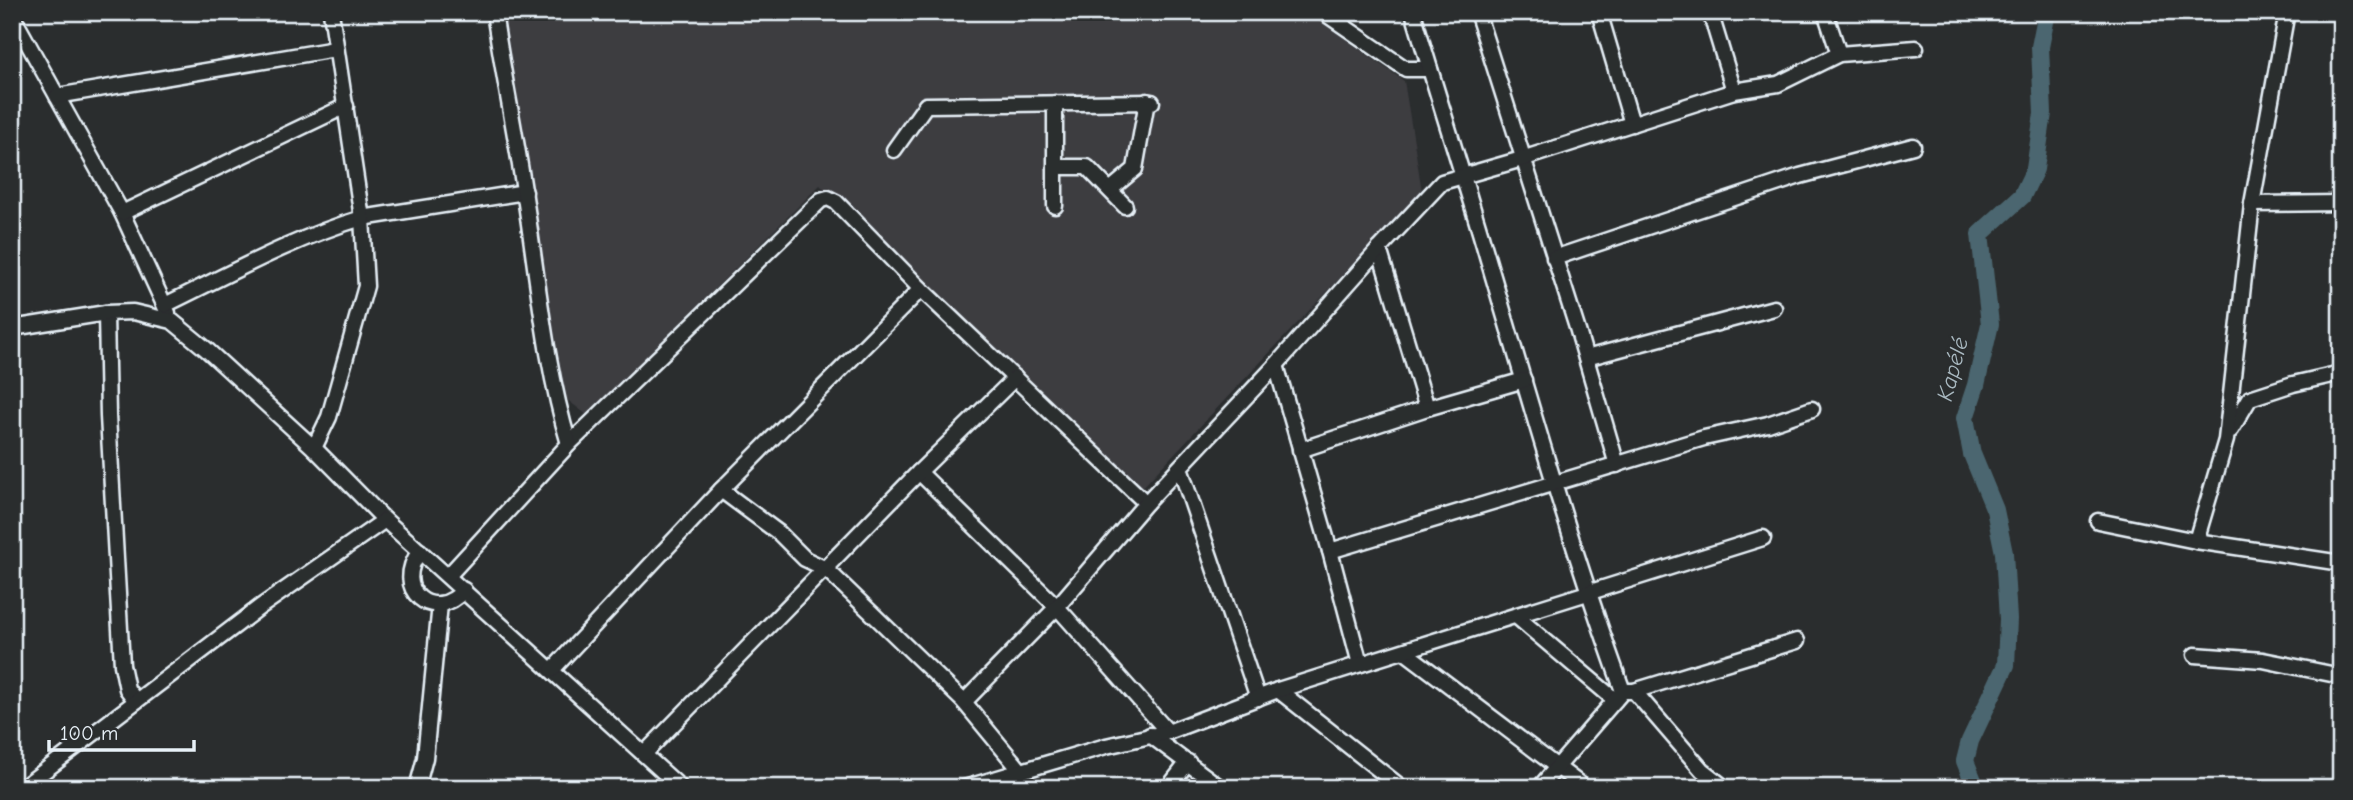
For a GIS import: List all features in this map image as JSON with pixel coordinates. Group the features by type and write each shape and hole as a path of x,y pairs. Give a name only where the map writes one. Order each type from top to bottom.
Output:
{"street":[{"path":"313,448 329,417 366,286 362,218 331,12"},
{"path":"494,12 525,192 551,373 569,444"},
{"path":"1323,12 1406,69 1430,69"},
{"path":"1413,12 1553,483 1588,594 1624,694"},
{"path":"1477,12 1617,465"},
{"path":"1598,12 1632,124"},
{"path":"1710,12 1734,91"},
{"path":"1825,12 1839,54"},
{"path":"2196,541 2226,440 2252,204 2287,12"},
{"path":"12,15 122,213 172,321"},
{"path":"964,702 1057,607 1146,503 1442,182 1734,91 1778,84 1839,54 1916,48"},
{"path":"57,96 335,49"},
{"path":"894,150 926,105 1149,101 1135,169 1110,190"},
{"path":"1055,103 1055,206"},
{"path":"122,213 346,106"},
{"path":"1554,258 1800,176 1913,146"},
{"path":"1055,167 1087,167 1125,206"},
{"path":"165,305 282,248 337,225 362,218 525,192"},
{"path":"449,576 569,444 727,289 825,198 836,202 921,289 1146,503"},
{"path":"2252,204 2341,203"},
{"path":"1378,249 1427,408"},
{"path":"552,670 721,490 921,289"},
{"path":"1586,358 1774,308"},
{"path":"12,328 106,313 133,312 172,321 313,448 385,520 681,788"},
{"path":"106,313 108,416 121,665 127,689 136,701"},
{"path":"1276,365 1360,664"},
{"path":"2226,440 2250,398 2293,384 2341,373"},
{"path":"644,754 919,472 1016,378"},
{"path":"1300,450 1427,408 1524,380"},
{"path":"1330,551 1704,438 1768,424 1812,409"},
{"path":"1180,468 1258,698"},
{"path":"919,472 1057,607 1168,732"},
{"path":"721,490 779,533 805,559 825,569 964,702 1021,771"},
{"path":"22,788 260,607 385,520"},
{"path":"2098,521 2196,541 2341,563"},
{"path":"964,788 1168,732 1278,690 1763,538"},
{"path":"420,551 410,567 412,588 417,597 428,604 440,604 458,597 464,590"},
{"path":"417,788 425,758 440,604"},
{"path":"1516,616 1624,694 1702,770 1725,788"},
{"path":"1539,788 1624,694 1797,641"},
{"path":"1405,652 1586,788"},
{"path":"2195,655 2263,660 2341,676"},
{"path":"1278,690 1402,788"},
{"path":"1150,735 1221,788"},
{"path":"1168,788 1188,762"}],"shaded area":[{"path":"506,12 1307,12 1404,81 1422,191 1140,490 820,185 587,415 561,395 498,21 507,16"}],"waterway":[{"name":"Kapélé","path":"1976,788 1965,761 1970,741 2006,665 2008,619 2004,553 1995,510 1972,454 1965,418 1976,385 1990,324 1980,234 2022,196 2035,169 2043,113 2040,47 2047,12"}]}
